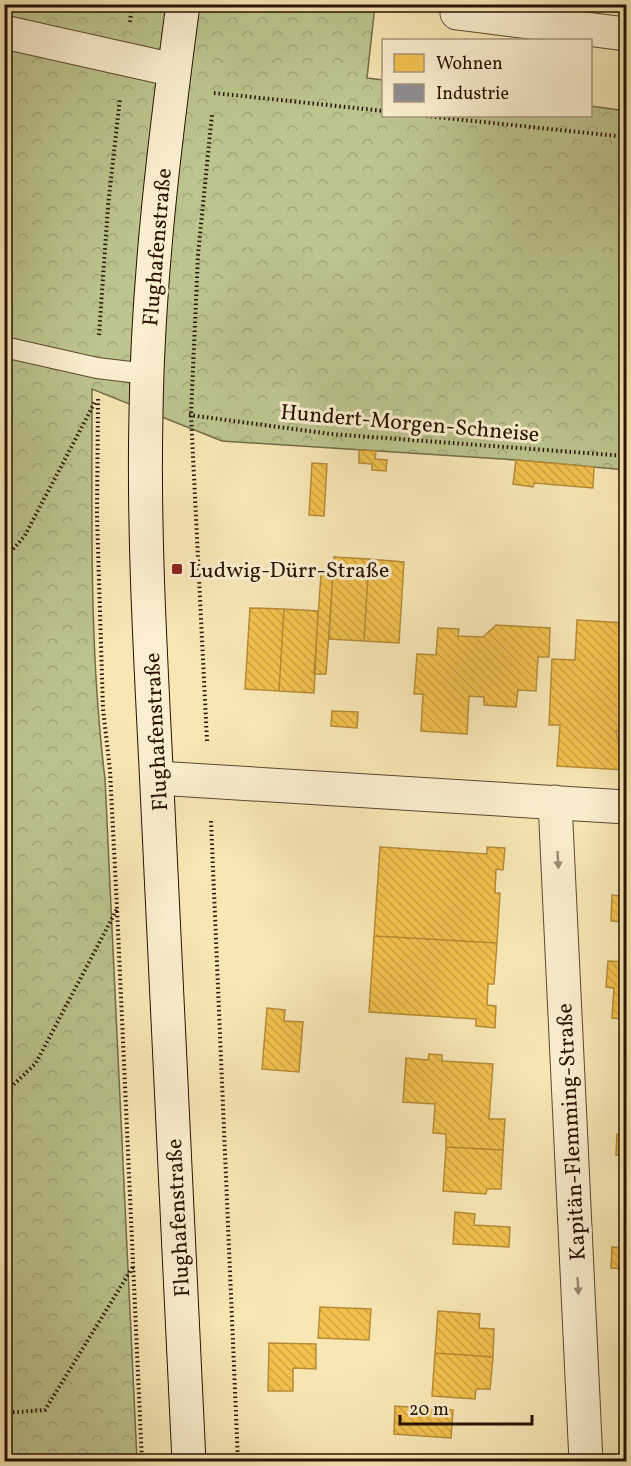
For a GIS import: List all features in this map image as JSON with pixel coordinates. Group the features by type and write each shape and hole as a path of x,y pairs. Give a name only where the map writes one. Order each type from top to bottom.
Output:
{"street":[{"name":"Flughafenstraße","path":"183,4 154,254 147,374 146,486 157,778 189,1461"},
{"path":"458,4 457,13 627,34"},
{"path":"4,32 174,70"},
{"path":"157,778 627,807"},
{"name":"Kapitän-Flemming-Straße","path":"555,802 586,1461"}],"lane":[{"path":"4,347 97,368 147,374"}],"path":[{"path":"97,368 108,206 132,4"},
{"path":"216,82 198,255 191,415 238,1461"},
{"path":"214,93 382,111"},
{"path":"453,117 627,137"},
{"path":"4,559 24,537 98,396 97,516 102,699 110,770 142,1461"},
{"name":"Hundert-Morgen-Schneise","path":"191,415 331,434 627,456"},
{"path":"4,1094 36,1063 117,908"},
{"path":"4,1413 45,1410 134,1264"}],"green space":[{"path":"5,5 375,5 367,78 382,80 382,117 592,117 592,106 626,111 626,470 516,460 222,441 92,389 92,535 96,682 105,779 137,1461 5,1462"}],"building: Wohnen":[{"path":"359,450 376,451 375,459 387,460 386,471 372,470 372,464 359,463"},
{"path":"516,460 594,467 593,488 534,483 533,487 513,484"},
{"path":"312,463 327,464 324,516 309,515"},
{"path":"334,557 369,559 364,641 329,639"},
{"path":"369,559 404,562 399,643 364,641"},
{"path":"321,574 333,575 326,674 314,674"},
{"path":"250,608 284,609 279,691 245,689"},
{"path":"284,609 318,611 314,693 279,691"},
{"path":"577,620 626,623 626,692 623,692 621,731 616,731 625,770 557,766 560,725 549,725 552,659 575,660"},
{"path":"496,625 550,628 549,657 538,657 536,691 518,690 516,707 484,705 484,697 469,696 467,734 421,731 423,694 414,694 417,654 436,655 438,628 459,629 458,636 483,637"},
{"path":"332,711 358,712 357,728 331,726"},
{"path":"380,847 487,854 487,847 505,848 503,870 496,869 495,893 500,893 497,943 374,936"},
{"path":"622,865 626,865 626,922 611,921 612,895 620,896"},
{"path":"374,936 497,943 494,984 488,984 487,1005 496,1006 495,1028 476,1026 476,1019 369,1012"},
{"path":"608,961 626,962 626,1019 612,1018 614,988 606,987"},
{"path":"267,1008 285,1010 284,1021 303,1022 299,1072 262,1069"},
{"path":"429,1054 442,1055 442,1061 493,1064 489,1119 505,1119 503,1150 446,1147 446,1134 433,1133 435,1104 403,1102 406,1058 428,1060"},
{"path":"617,1134 626,1134 626,1156 616,1155"},
{"path":"446,1147 503,1150 501,1189 487,1189 486,1194 443,1191"},
{"path":"455,1212 475,1214 474,1225 510,1227 509,1247 453,1244"},
{"path":"612,1247 626,1248 626,1269 611,1268"},
{"path":"320,1307 371,1309 369,1340 318,1338"},
{"path":"438,1311 480,1314 479,1328 494,1329 493,1357 435,1353"},
{"path":"269,1343 316,1344 316,1369 293,1368 293,1391 268,1391"},
{"path":"435,1353 493,1357 490,1389 476,1389 475,1399 432,1396"},
{"path":"395,1406 453,1410 451,1438 394,1434"}],"building: Industrie":[{"path":"625,922 626,962 622,962"}],"place":[{"name":"Ludwig-Dürr-Straße","path":"177,569"}]}
